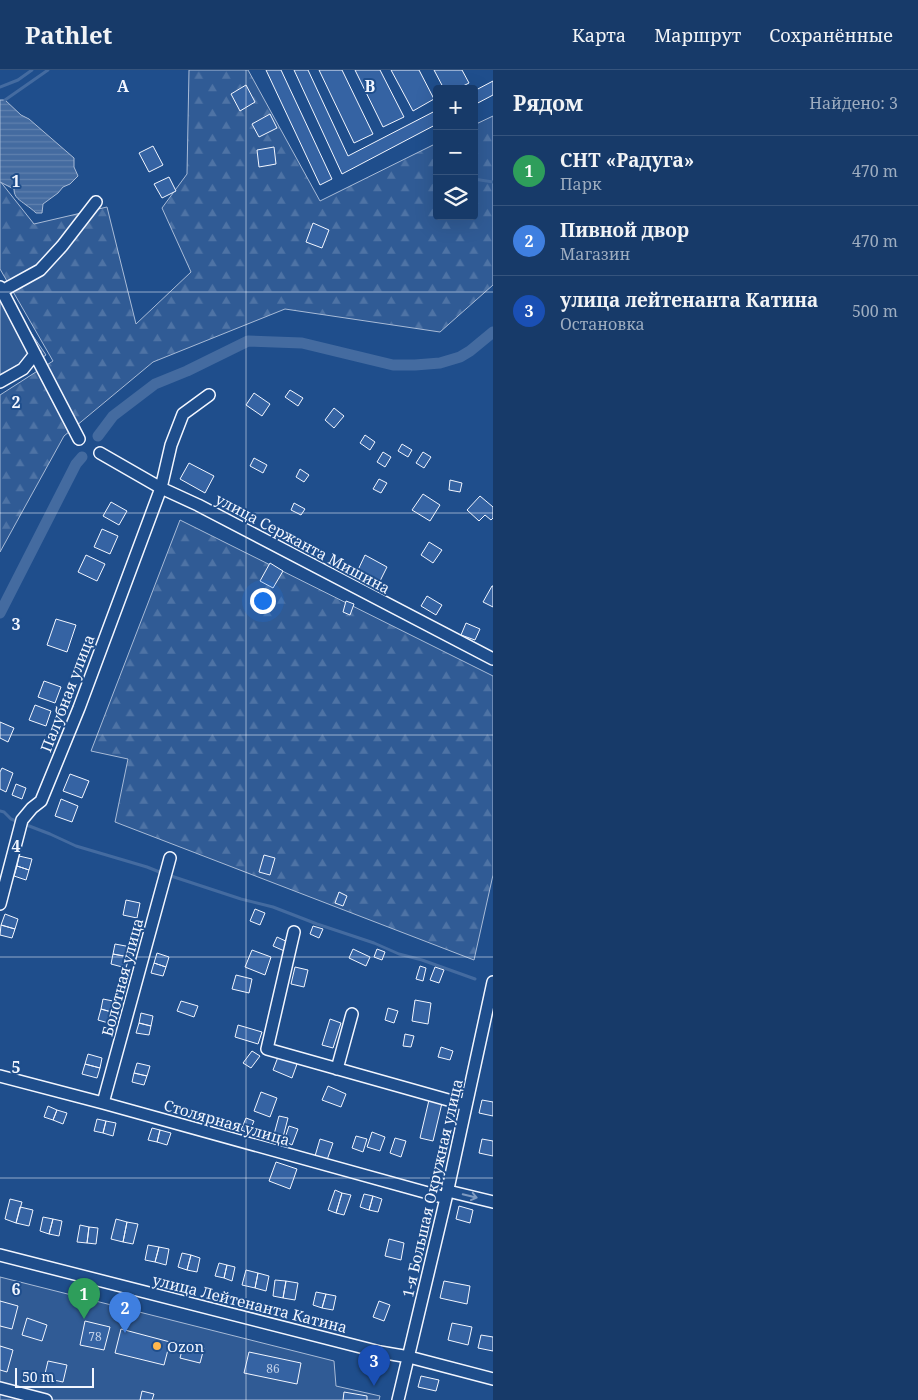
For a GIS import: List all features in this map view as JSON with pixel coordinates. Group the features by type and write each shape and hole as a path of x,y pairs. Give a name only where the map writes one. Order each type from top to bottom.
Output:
{"street":[{"path":"79,439 1,289 40,270 62,246 96,202"},
{"path":"0,382 23,369 36,354"},
{"name":"Палубная улица","path":"0,904 22,820 41,801 48,786 160,488 170,445 183,414 209,395"},
{"name":"улица Сержанта Мишина","path":"100,453 160,488 198,505 493,659"},
{"name":"Болотная улица","path":"104,1103 170,858"},
{"path":"294,932 267,1049 466,1105"},
{"name":"1-я Большая Окружная улица","path":"398,1400 447,1194 493,982"},
{"path":"337,1069 352,1014"},
{"name":"Столярная улица","path":"0,1076 447,1194 493,1202"},
{"name":"улица Лейтенанта Катина","path":"0,1255 493,1379"},
{"path":"0,1388 46,1400"}],"green space":[{"path":"189,70 248,70 320,201 433,145 433,220 478,220 478,123 493,116 493,285 440,332 285,309 153,362 64,436 0,552 0,395 53,361 0,269 0,181 34,224 107,207 136,324 191,272 162,208 187,174"},
{"path":"180,520 493,676 493,875 474,960 115,822 128,759 91,751"}],"shaded area":[{"path":"0,100 5,100 74,158 74,167 78,176 43,204 42,213 36,213 15,195 14,189 0,182"},
{"path":"0,287 46,355 0,387"},
{"path":"0,1277 334,1361 336,1386 380,1396 379,1400 0,1400"}],"building":[{"path":"266,70 281,70 332,179 320,185"},
{"path":"294,70 308,70 348,156 433,112 433,126 342,174"},
{"path":"319,70 342,70 373,134 354,143"},
{"path":"355,70 380,70 404,117 383,127"},
{"path":"391,70 419,70 433,100 413,111"},
{"path":"434,70 462,70 469,83 465,85 442,85"},
{"path":"493,81 493,95 478,103 478,89"},
{"path":"246,85 255,102 240,111 231,94"},
{"path":"270,114 277,128 259,137 252,124"},
{"path":"153,146 163,165 149,172 139,153"},
{"path":"274,147 276,164 259,167 257,150"},
{"path":"169,177 176,191 162,198 154,184"},
{"path":"313,223 329,230 322,248 306,242"},
{"path":"290,390 303,398 298,406 285,397"},
{"path":"254,393 270,404 262,416 246,405"},
{"path":"334,408 344,416 334,428 325,420"},
{"path":"365,435 375,442 370,450 360,443"},
{"path":"402,444 412,450 408,457 398,451"},
{"path":"383,452 391,457 385,467 377,462"},
{"path":"423,452 431,457 424,468 416,463"},
{"path":"254,458 267,465 263,473 250,466"},
{"path":"189,463 214,476 205,493 180,479"},
{"path":"300,469 309,475 304,482 296,477"},
{"path":"379,479 387,483 381,493 373,489"},
{"path":"450,480 462,483 460,492 449,490"},
{"path":"423,494 440,505 430,521 412,510"},
{"path":"480,496 493,507 493,518 491,520 485,515 479,521 467,510"},
{"path":"111,502 127,511 119,525 103,516"},
{"path":"294,503 305,509 301,515 291,510"},
{"path":"102,529 118,536 110,554 94,547"},
{"path":"429,542 442,550 433,563 421,555"},
{"path":"86,555 105,564 97,581 78,572"},
{"path":"365,555 387,567 379,583 357,572"},
{"path":"270,563 283,571 273,588 260,581"},
{"path":"493,586 493,607 483,602"},
{"path":"427,596 442,605 436,615 421,606"},
{"path":"346,601 354,604 350,615 343,612"},
{"path":"56,619 76,625 67,652 47,645"},
{"path":"466,623 480,629 475,640 461,635"},
{"path":"44,681 61,687 55,703 38,697"},
{"path":"35,705 51,711 46,726 29,720"},
{"path":"0,722 14,728 8,742 0,738"},
{"path":"2,768 13,773 6,792 0,789 0,772"},
{"path":"70,774 89,781 82,798 63,791"},
{"path":"16,784 26,788 22,799 12,795"},
{"path":"61,799 78,806 72,822 55,816"},
{"path":"264,855 275,858 270,875 259,872"},
{"path":"19,856 32,859 29,870 17,866"},
{"path":"17,866 29,870 26,880 14,876"},
{"path":"339,892 347,896 343,906 335,903"},
{"path":"126,900 140,903 137,918 123,915"},
{"path":"255,909 265,913 260,925 250,921"},
{"path":"5,914 18,919 15,929 1,925"},
{"path":"1,925 15,929 12,938 0,935"},
{"path":"313,926 323,929 319,938 310,934"},
{"path":"277,937 292,944 289,953 273,946"},
{"path":"115,944 131,947 129,957 113,954"},
{"path":"353,949 370,957 366,966 349,958"},
{"path":"377,949 385,952 382,960 374,957"},
{"path":"252,950 271,957 265,975 245,967"},
{"path":"157,953 169,957 166,967 154,963"},
{"path":"113,954 129,957 126,968 111,964"},
{"path":"154,963 166,967 163,976 151,973"},
{"path":"420,966 426,968 423,981 416,979"},
{"path":"295,967 308,970 304,987 291,984"},
{"path":"435,967 444,970 439,983 430,980"},
{"path":"236,975 252,979 249,993 232,989"},
{"path":"103,999 118,1002 115,1013 101,1009"},
{"path":"415,1000 431,1003 428,1024 412,1021"},
{"path":"181,1001 198,1006 194,1017 177,1011"},
{"path":"388,1008 398,1011 394,1023 385,1020"},
{"path":"101,1009 115,1013 112,1024 98,1020"},
{"path":"141,1013 153,1016 151,1026 139,1023"},
{"path":"330,1019 341,1023 333,1048 322,1045"},
{"path":"139,1023 151,1026 149,1035 136,1033"},
{"path":"238,1025 262,1032 258,1044 235,1037"},
{"path":"405,1034 414,1036 411,1047 403,1046"},
{"path":"441,1047 453,1051 450,1060 438,1057"},
{"path":"252,1051 260,1056 251,1068 243,1063"},
{"path":"88,1054 102,1058 100,1068 85,1064"},
{"path":"278,1057 297,1064 292,1078 273,1070"},
{"path":"137,1063 150,1066 147,1076 134,1073"},
{"path":"85,1064 100,1068 97,1078 82,1074"},
{"path":"134,1073 147,1076 144,1085 132,1082"},
{"path":"328,1086 346,1094 341,1107 322,1100"},
{"path":"261,1092 277,1098 270,1117 254,1111"},
{"path":"429,1100 442,1103 433,1141 420,1138"},
{"path":"482,1100 493,1102 493,1116 479,1113"},
{"path":"48,1106 57,1110 53,1120 44,1117"},
{"path":"57,1110 67,1113 63,1124 53,1120"},
{"path":"279,1116 288,1118 282,1141 273,1138"},
{"path":"246,1118 254,1121 249,1133 241,1130"},
{"path":"97,1119 106,1121 103,1133 94,1131"},
{"path":"106,1121 116,1123 113,1136 103,1133"},
{"path":"289,1126 298,1129 292,1145 284,1141"},
{"path":"152,1128 160,1130 157,1142 148,1140"},
{"path":"160,1130 171,1133 167,1145 157,1142"},
{"path":"372,1132 385,1137 380,1151 367,1147"},
{"path":"356,1136 367,1139 363,1152 352,1148"},
{"path":"395,1138 406,1141 401,1157 390,1153"},
{"path":"320,1139 333,1143 327,1160 315,1156"},
{"path":"482,1139 493,1141 493,1156 479,1153"},
{"path":"276,1162 297,1169 290,1189 269,1181"},
{"path":"335,1190 342,1193 336,1213 328,1210"},
{"path":"342,1193 351,1195 344,1215 336,1213"},
{"path":"364,1194 373,1196 369,1210 360,1207"},
{"path":"373,1196 382,1199 378,1212 369,1210"},
{"path":"10,1199 22,1202 16,1223 5,1219"},
{"path":"459,1206 473,1210 470,1223 456,1219"},
{"path":"20,1207 33,1210 29,1226 16,1223"},
{"path":"43,1217 53,1219 49,1234 40,1231"},
{"path":"53,1219 62,1221 59,1236 49,1234"},
{"path":"116,1219 127,1222 123,1242 111,1239"},
{"path":"127,1222 138,1224 133,1244 123,1242"},
{"path":"80,1225 89,1227 87,1243 77,1242"},
{"path":"89,1227 98,1228 96,1244 87,1243"},
{"path":"389,1239 404,1243 401,1260 385,1256"},
{"path":"148,1245 159,1247 155,1262 145,1260"},
{"path":"159,1247 169,1249 166,1265 155,1262"},
{"path":"182,1253 191,1255 187,1270 178,1267"},
{"path":"191,1255 200,1258 197,1272 187,1270"},
{"path":"219,1263 227,1265 224,1278 215,1276"},
{"path":"227,1265 235,1267 232,1281 224,1278"},
{"path":"246,1270 258,1273 255,1288 242,1285"},
{"path":"258,1273 269,1276 266,1291 255,1288"},
{"path":"275,1280 286,1281 283,1298 273,1296"},
{"path":"286,1281 298,1283 295,1300 283,1298"},
{"path":"444,1281 470,1286 467,1304 440,1298"},
{"path":"316,1292 326,1294 322,1308 313,1305"},
{"path":"326,1294 336,1296 333,1310 322,1308"},
{"path":"0,1301 18,1306 12,1329 0,1326"},
{"path":"379,1301 390,1305 384,1321 373,1317"},
{"path":"27,1318 47,1325 42,1341 22,1335"},
{"path":"85,1321 110,1327 104,1350 80,1345"},
{"path":"452,1323 472,1327 468,1345 448,1340"},
{"path":"121,1329 170,1342 164,1365 115,1353"},
{"path":"481,1335 493,1337 493,1351 478,1348"},
{"path":"184,1343 204,1348 200,1363 180,1358"},
{"path":"0,1346 13,1350 7,1372 0,1370"},
{"path":"249,1352 301,1363 297,1384 244,1373"},
{"path":"48,1361 67,1365 63,1382 44,1378"},
{"path":"421,1376 439,1380 436,1391 418,1387"},
{"path":"142,1391 154,1394 152,1400 140,1400"},
{"path":"344,1392 367,1396 367,1400 343,1400"}],"waterway":[{"path":"0,87 18,80 32,70"},
{"path":"5,100 48,70"},
{"path":"478,180 493,182"},
{"path":"98,436 113,416 155,384 187,371 248,341 302,343 393,365 415,365 440,363 460,357 493,332"},
{"path":"0,613 76,464 82,457"},
{"path":"0,811 4,812 11,819 76,846 162,873"},
{"path":"168,875 241,899 273,907 374,943 399,954 475,979"}],"place":[{"name":"СНТ «Радуга»","path":"84,1319"},
{"name":"Пивной двор","path":"125,1333"},
{"name":"Ozon","path":"157,1346"},
{"name":"улица лейтенанта Катина","path":"374,1386"}]}
